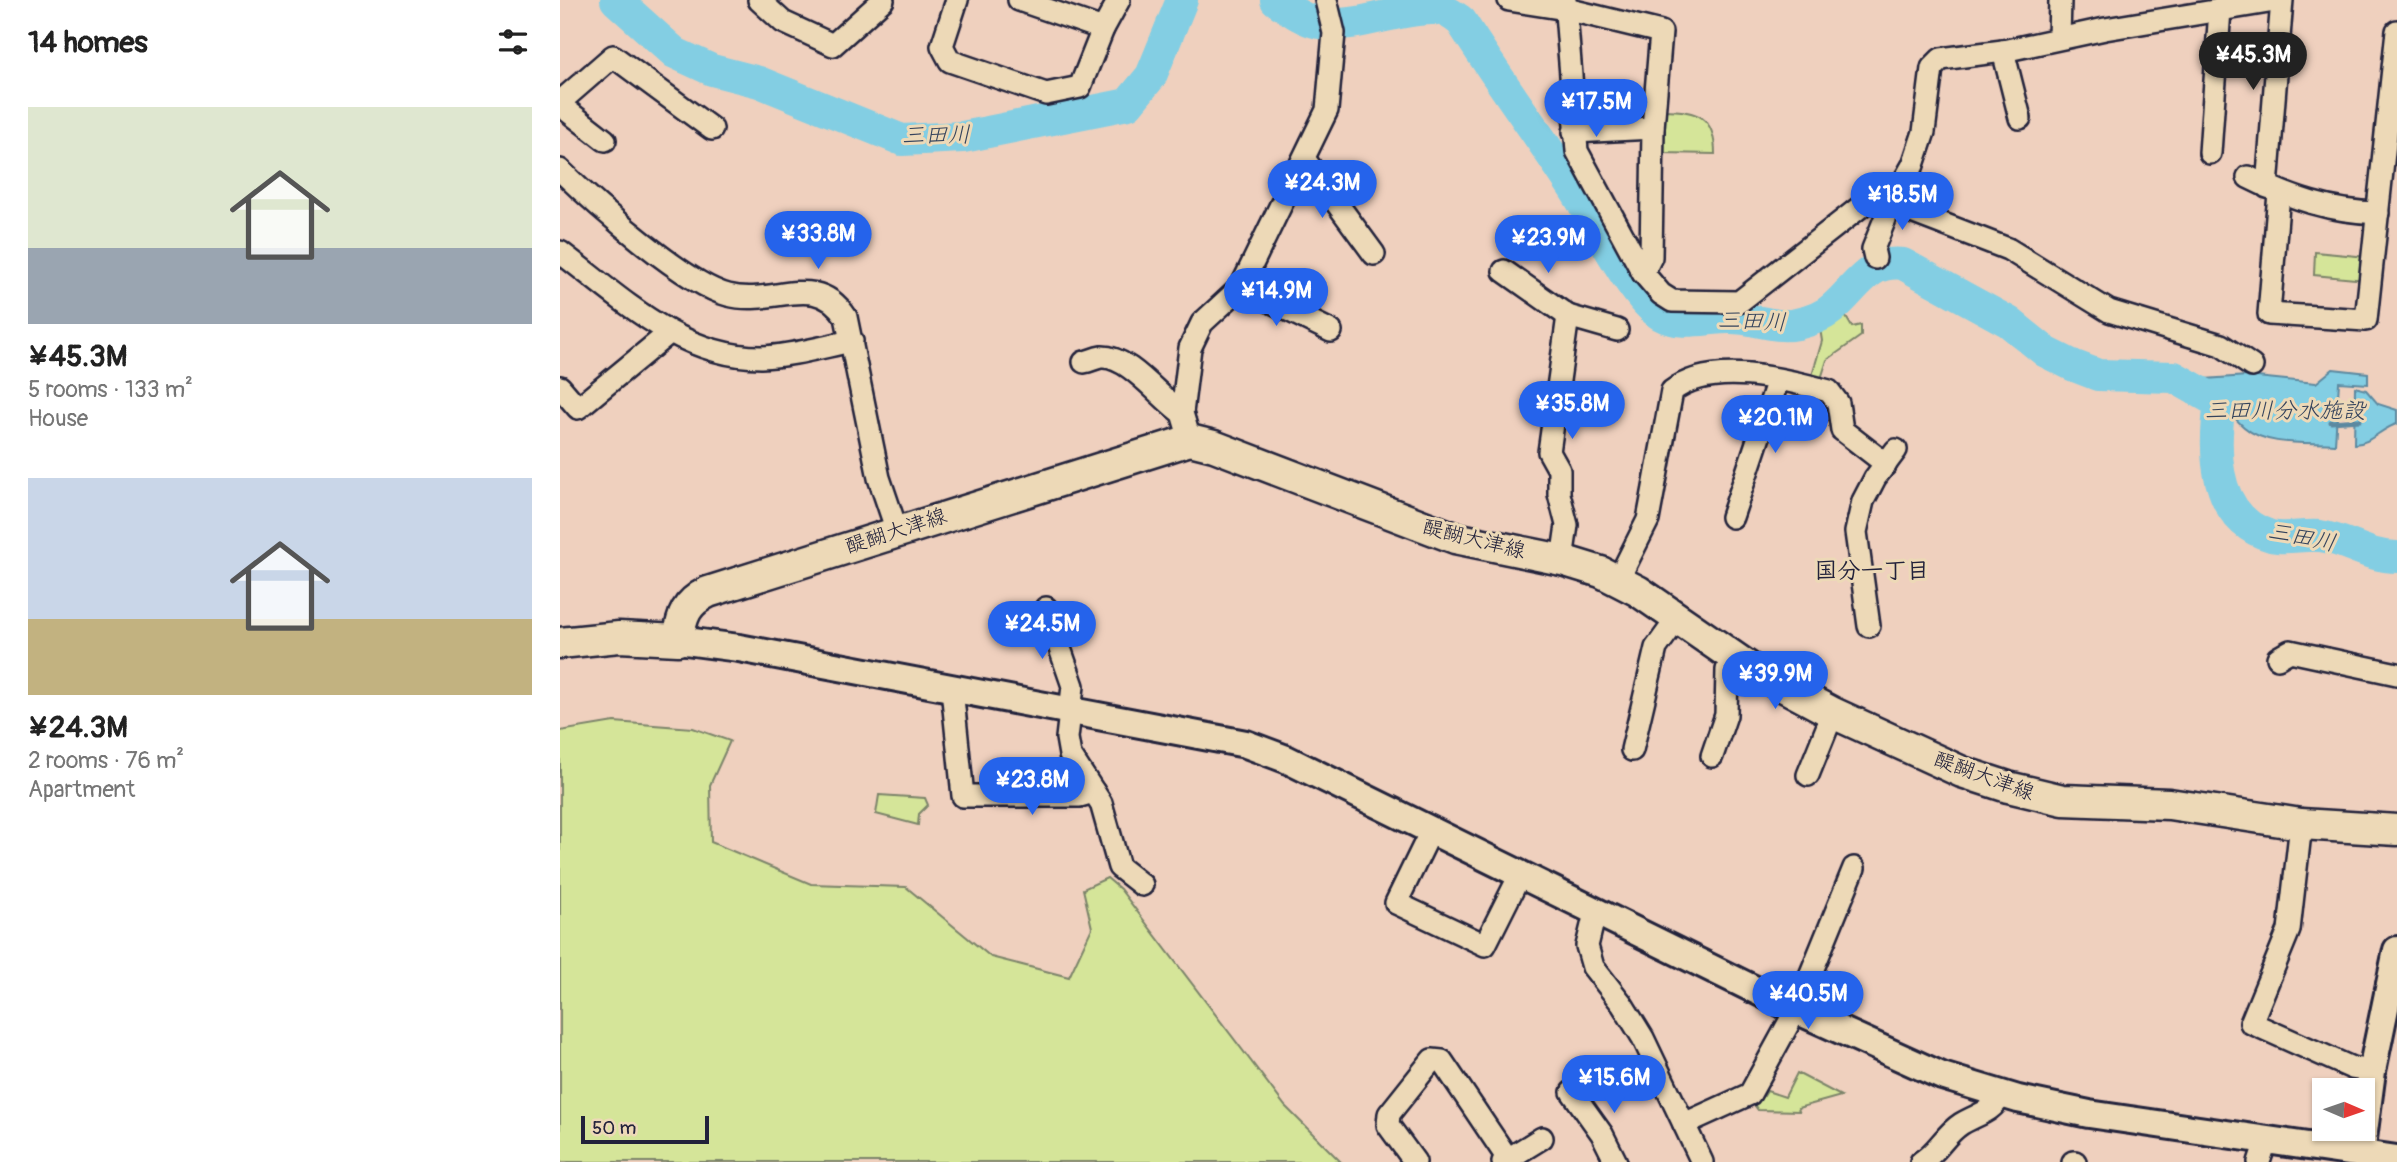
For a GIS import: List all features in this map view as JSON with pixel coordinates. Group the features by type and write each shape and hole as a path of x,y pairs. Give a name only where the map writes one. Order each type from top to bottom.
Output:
{"main road":[{"name":"醍醐大津線","path":"678,640 685,608 692,600 708,592 897,531 1186,427 1214,446 1455,538 1584,565 1618,580 1732,656 1832,713 1962,772 2046,798 2169,804 2301,824 2397,830"},
{"path":"560,643 620,637 678,640"}],"street":[{"path":"759,0 783,22 834,45 883,0"},
{"path":"957,0 942,46 950,61 1046,94 1080,87 1103,29 1119,0"},
{"path":"1019,0 1103,29"},
{"path":"1509,0 1565,4 1661,32 1653,128 1651,257 1643,273"},
{"path":"2059,38 2060,0"},
{"path":"1875,258 1873,249 1891,204 1913,165 1924,132 1932,68 1941,59 2003,51 2217,6 2281,0 2265,186 2269,314 2366,320 2397,32"},
{"path":"1565,4 1574,132 1583,166 1643,273 1661,294 1672,301 1739,302 1864,204 1874,201 1891,204 2008,249 2109,311 2221,345 2252,366"},
{"path":"2210,153 2217,6"},
{"path":"1186,427 1189,348 1202,323 1241,287 1327,110 1330,17"},
{"path":"2003,51 2020,118"},
{"path":"605,140 560,104 613,55 712,129"},
{"path":"1574,132 1653,128"},
{"path":"1305,160 1374,254"},
{"path":"560,170 593,202 714,291 750,299 818,292 836,302 846,317 879,478 897,531"},
{"path":"2265,186 2344,212 2378,213"},
{"path":"560,251 669,333 704,349 733,355 774,355 852,341"},
{"path":"1504,271 1568,316 1617,330"},
{"path":"1241,287 1331,331"},
{"path":"1562,560 1567,525 1559,494 1559,470 1549,452 1568,316"},
{"path":"560,387 578,408 669,333"},
{"path":"1084,362 1100,357 1131,367 1186,427"},
{"path":"1618,580 1648,520 1672,391 1683,383 1731,373 1778,380 1829,391 1838,403 1842,430 1891,457 1863,501 1856,532 1869,626"},
{"path":"1732,517 1778,380"},
{"path":"1046,608 1073,686 1067,738 1070,755 1101,803 1119,867 1142,885"},
{"path":"1632,750 1656,648 1677,619"},
{"path":"678,640 1246,744 1286,759 1595,913 1934,1073 2001,1095 2262,1151 2381,1157 2372,1072 2397,950"},
{"path":"2278,658 2290,651 2397,674"},
{"path":"1712,756 1726,715 1727,670 1732,656"},
{"path":"952,689 963,796 1080,796 1094,792"},
{"path":"1808,775 1832,713"},
{"path":"2301,824 2289,930 2251,1023 2352,1068 2372,1072"},
{"path":"1431,831 1396,903 1485,945 1520,875"},
{"path":"1684,1124 1750,1094 1796,1010 1854,868"},
{"path":"1595,913 1587,946 1593,967 1622,1004 1643,1038 1702,1162"},
{"path":"1415,1162 1388,1125 1389,1114 1432,1060 1442,1061 1506,1160 1542,1138"},
{"path":"1572,1092 1602,1134 1616,1162"},
{"path":"1935,1159 1940,1142 1962,1123 1980,1117 1997,1104 2001,1095"}],"green space":[{"path":"1663,110 1694,114 1708,123 1712,131 1715,154 1662,153"},
{"path":"2315,252 2367,257 2365,280 2314,275"},
{"path":"1843,312 1852,327 1861,325 1861,336 1827,360 1820,382 1811,379 1822,341 1819,322"},
{"path":"614,722 693,728 730,741 710,785 711,842 811,884 906,887 991,957 1069,977 1092,928 1083,889 1107,878 1120,889 1285,1106 1341,1162 560,1162 560,731"},
{"path":"879,795 925,798 928,805 919,814 918,825 876,814"},
{"path":"1797,1073 1841,1096 1798,1108 1799,1111 1758,1110 1752,1102 1758,1093 1764,1096 1767,1091 1785,1097"}],"water":[{"name":"三田川分水施設","path":"2333,369 2368,373 2368,384 2339,382 2335,444 2264,438 2244,427 2222,403 2204,390 2205,379 2247,376 2316,383"},
{"name":"三田川分水施設","path":"2355,387 2366,390 2378,404 2397,410 2397,424 2366,441 2354,444"}],"waterway":[{"name":"三田川","path":"616,0 675,53 712,70 759,82 902,140 963,137 1128,104 1151,76 1182,0"},
{"name":"三田川","path":"1276,0 1302,17 1319,23 1348,23 1432,9 1444,11 1461,21 1571,184 1625,274 1649,306 1661,315 1685,321 1738,318 1780,325 1797,324 1831,310 1872,270 1891,264 1903,264 2009,322 2046,352 2072,365 2098,375 2174,377 2220,403 2217,442 2221,481 2238,515 2252,527 2271,536 2320,536 2377,554 2397,557"},
{"name":"三田川分水施設","path":"2174,377 2208,386"},
{"name":"三田川分水施設","path":"2331,422 2360,420"}],"district":[{"name":"国分一丁目","path":"1872,570"}]}
